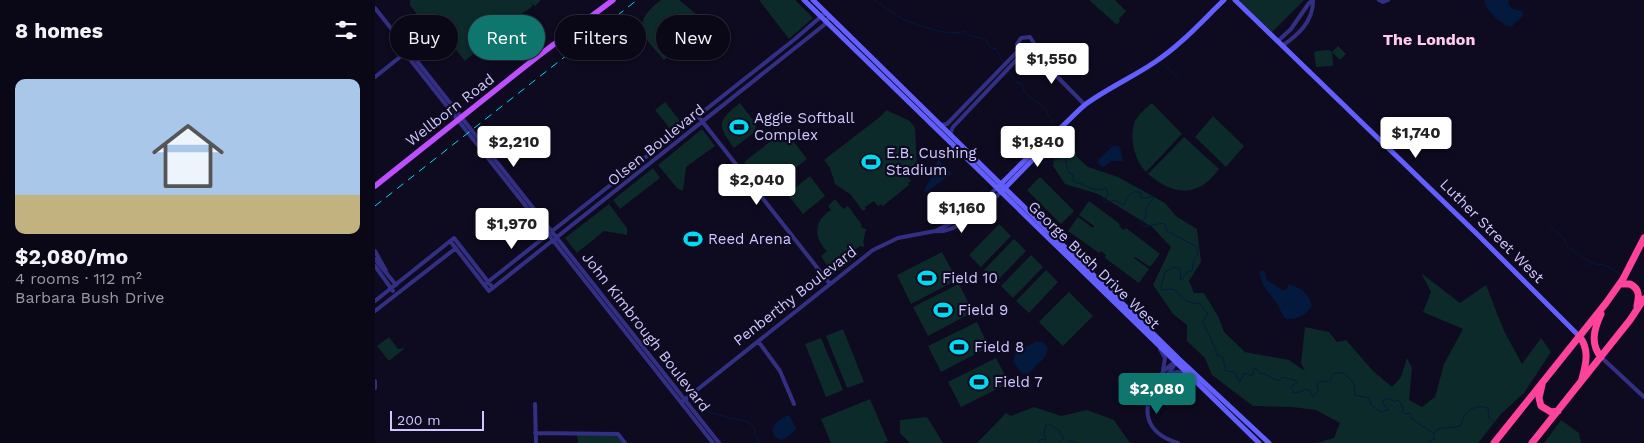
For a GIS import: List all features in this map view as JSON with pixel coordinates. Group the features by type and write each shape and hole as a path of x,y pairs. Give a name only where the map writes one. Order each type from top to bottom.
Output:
{"highway":[{"path":"1494,443 1620,284 1644,238"},
{"path":"1620,284 1630,284 1637,290 1639,298 1635,313"},
{"path":"1532,443 1601,357 1644,299"},
{"path":"1601,357 1595,347 1594,329 1606,303"},
{"path":"1579,336 1584,342 1587,355 1581,381"},
{"path":"1543,382 1539,398 1541,406 1551,412 1558,410"}],"main road":[{"name":"Wellborn Road","path":"375,186 613,0"},
{"name":"George Bush Drive West","path":"804,0 826,17 941,125 1001,188 1158,345 1269,443"},
{"name":"George Bush Drive West","path":"813,0 826,17 891,86 1001,188 1177,361 1187,374 1259,443"},
{"name":"Penberthy Boulevard","path":"1001,188 1045,140 1085,105 1156,62 1174,48 1224,0"},
{"name":"Luther Street West","path":"1235,0 1385,143 1579,336"},
{"path":"891,86 898,87 910,99 913,98"}],"street":[{"path":"1278,41 1313,0"},
{"path":"1283,46 1307,24 1313,0"},
{"path":"1379,0 1383,2 1388,0"},
{"path":"375,8 390,29"},
{"name":"Olsen Boulevard","path":"484,285 826,17"},
{"name":"Olsen Boulevard","path":"493,288 772,66 826,17"},
{"path":"1026,37 1034,42 1035,48 1033,52 1028,55 1020,53 1017,44 1019,40 1026,37"},
{"path":"1033,52 1085,105"},
{"path":"941,125 947,124 1005,64 1020,53"},
{"path":"950,134 953,127 1008,69 1020,53"},
{"path":"375,76 396,60"},
{"path":"413,60 460,118"},
{"path":"768,61 772,66"},
{"path":"967,104 971,108"},
{"path":"698,116 830,284"},
{"name":"John Kimbrough Boulevard","path":"460,118 530,202 610,304 713,443"},
{"name":"John Kimbrough Boulevard","path":"460,118 516,194 605,307 719,443"},
{"path":"1385,143 1394,134"},
{"path":"510,186 514,183"},
{"name":"Penberthy Boulevard","path":"683,401 883,244 898,238 935,231 955,221 1001,188"},
{"path":"605,190 608,198"},
{"path":"516,194 521,196 527,203 530,202"},
{"path":"375,301 450,241 457,246 493,288 489,291 457,246"},
{"path":"375,311 457,246"},
{"path":"375,251 389,277"},
{"path":"437,252 442,258"},
{"path":"375,259 400,291"},
{"path":"511,263 516,270"},
{"path":"375,266 396,294"},
{"path":"375,273 385,281"},
{"path":"605,307 610,304"},
{"path":"758,342 780,371 793,404"},
{"path":"1158,345 1165,361 1164,374"},
{"path":"1601,357 1644,397"},
{"path":"1177,361 1171,364 1158,381 1147,401 1148,418 1154,429 1160,436 1178,443"},
{"path":"1164,374 1177,372 1187,374"},
{"path":"375,382 375,388"},
{"path":"535,404 535,443"},
{"path":"535,433 618,434 625,443"}],"green space":[{"path":"410,0 541,0 535,6 531,3 533,6 520,15 468,15 468,59 465,61 458,52 458,15 417,15 410,5"},
{"path":"661,0 679,0 696,15 656,15 656,51 646,38 646,15"},
{"path":"759,0 795,0 813,18 789,39"},
{"path":"1089,0 1115,0 1126,11 1119,19 1120,21 1117,25"},
{"path":"1239,0 1304,0 1272,32"},
{"path":"1338,46 1346,54 1340,60 1332,52"},
{"path":"1329,50 1332,52 1333,65 1316,66 1314,53 1316,51"},
{"path":"665,102 681,122 671,130 655,110"},
{"name":"Aggie Softball Complex","path":"740,103 756,124 755,132 734,148 722,128 722,124 727,114"},
{"path":"1152,103 1182,134 1146,172 1136,156 1132,137 1137,118"},
{"name":"E.B. Cushing Stadium","path":"886,110 910,121 915,128 917,166 907,175 911,181 908,183 909,185 883,206 881,204 878,206 874,201 865,207 866,209 863,211 850,194 835,184 830,168 824,160 881,116"},
{"path":"1213,116 1244,146 1226,167 1195,137"},
{"path":"702,129 715,146 686,167 683,191 677,188 658,165"},
{"path":"785,130 807,159 766,191 744,162"},
{"path":"1072,136 1076,156 1088,167 1118,177 1165,203 1177,217 1197,229 1201,262 1189,281 1194,293 1204,293 1218,316 1224,332 1245,352 1289,360 1305,371 1301,363 1305,327 1329,332 1337,342 1346,340 1373,371 1392,387 1401,377 1407,358 1412,368 1409,400 1422,407 1435,397 1444,364 1463,329 1423,312 1431,292 1421,273 1460,303 1486,285 1504,331 1522,364 1541,338 1551,352 1524,393 1501,414 1478,443 1317,443 1334,438 1340,423 1316,410 1253,406 1212,375 1205,358 1187,341 1187,325 1173,314 1153,285 1171,247 1152,227 1098,194 1065,184 1053,166 1056,151"},
{"path":"1184,137 1219,169 1203,185 1185,191 1167,187 1148,174"},
{"path":"653,168 660,178 620,209 613,200"},
{"path":"810,176 825,196 803,214 787,194"},
{"path":"1040,177 1074,211 1061,224 1027,190"},
{"path":"835,199 843,209 848,206 862,225 862,228 866,229 864,247 860,246 847,256 851,261 833,275 821,256 827,251 819,241 817,229 821,219 831,210 828,206"},
{"path":"1089,201 1120,224 1119,226 1124,230 1126,228 1160,254 1150,267 1134,258 1149,269 1139,283 1105,258 1106,255 1101,251 1099,253 1068,231 1078,217 1093,228 1094,226 1079,215"},
{"path":"609,204 627,228 627,235 604,231 577,253 565,238"},
{"path":"999,224 1011,236 981,267 969,255"},
{"path":"1014,239 1026,251 997,281 984,270"},
{"name":"Field 10","path":"942,252 957,280 911,304 897,275"},
{"path":"1031,255 1043,267 1013,298 1001,286"},
{"path":"1046,270 1058,282 1029,313 1016,301"},
{"name":"Field 9","path":"959,284 973,312 928,336 913,307"},
{"path":"1069,292 1093,316 1063,346 1039,322"},
{"name":"Field 8","path":"977,322 989,347 941,372 928,346"},
{"path":"843,329 864,382 847,388 826,336"},
{"path":"389,337 398,349 405,348 389,361 377,346"},
{"path":"821,338 843,390 826,397 805,344"},
{"name":"Field 7","path":"996,358 1009,383 961,407 948,382"},
{"path":"870,399 888,441 883,443 831,443 821,419"},
{"path":"1034,407 1061,416 1087,410 1114,420 1130,443 977,443 1006,413 1011,416"},
{"path":"927,417 943,443 910,443 900,433 900,420"},
{"path":"1561,420 1579,433 1581,443 1544,443"},
{"path":"577,435 616,436 624,443 578,443"}],"water":[{"path":"1484,0 1510,0 1508,2 1511,8 1522,11 1523,16 1511,27 1502,23 1494,16"},
{"path":"1114,145 1120,147 1123,161 1111,161 1104,167 1101,166 1098,163 1099,159"},
{"path":"939,160 952,174 925,193 924,191"},
{"path":"1264,270 1267,280 1282,290 1286,290 1289,284 1304,292 1309,297 1312,306 1307,312 1298,318 1286,319 1263,284 1260,271"},
{"path":"1036,342 1043,342 1048,348 1045,357 1028,374 1021,373 1013,361 1016,351"},
{"path":"789,415 796,428 794,432 782,440 774,435 773,427 779,420"}],"waterway":[{"path":"874,0 907,21 944,32 964,31 969,35 986,40 991,48 996,49 1007,68"},
{"path":"1164,64 1179,79"},
{"path":"1009,71 1017,83 1022,84 1024,91 1029,97 1044,107 1056,129"},
{"path":"1058,132 1061,137 1068,172 1073,175 1073,181 1093,189 1100,190 1106,188 1108,194 1103,199 1105,203 1115,200 1124,205 1127,197 1134,192 1140,192 1141,198 1153,196 1153,199 1146,208 1146,217 1141,223 1142,227 1164,223 1167,231 1197,247 1198,255 1194,259 1192,271 1187,272 1181,280 1180,269 1174,267 1165,272 1161,285 1162,290 1173,289 1188,302 1200,304 1208,314 1202,322 1216,348 1216,354 1223,358 1226,371 1234,372 1240,382 1244,373 1253,375 1254,368 1259,373 1278,381 1282,377 1295,380 1297,383 1291,386 1294,393 1305,389 1310,391 1313,397 1318,392 1317,384 1321,381 1329,382 1334,373 1344,373 1354,384 1355,395 1369,398 1371,405 1381,412 1389,409 1384,405 1383,401 1387,398 1396,402 1397,400 1402,405 1403,413 1410,413 1412,419 1434,434 1438,429 1461,425 1467,413 1479,407 1488,408 1489,418 1500,425"},
{"path":"1033,165 1056,160 1063,156"},
{"path":"942,221 987,187"},
{"path":"969,200 970,194"},
{"path":"1549,225 1564,239 1568,247 1585,259 1604,265 1619,273"},
{"path":"1588,267 1592,262"},
{"path":"703,410 747,421 755,429 759,443"},
{"path":"1040,443 1039,440 1046,439 1044,433 1046,424 1060,431 1060,435 1064,438 1060,443"},
{"path":"1428,443 1434,439 1434,435"},
{"path":"1068,443 1071,441 1076,443"}],"railway":[{"path":"375,206 637,0"}],"place":[{"name":"Aggie Softball Complex","path":"739,127"},
{"name":"E.B. Cushing Stadium","path":"871,162"},
{"name":"Reed Arena","path":"693,239"},
{"name":"Field 10","path":"927,278"},
{"name":"Field 9","path":"943,310"},
{"name":"Field 8","path":"959,347"},
{"name":"Field 7","path":"979,382"}],"district":[{"name":"The London","path":"1429,39"}]}
